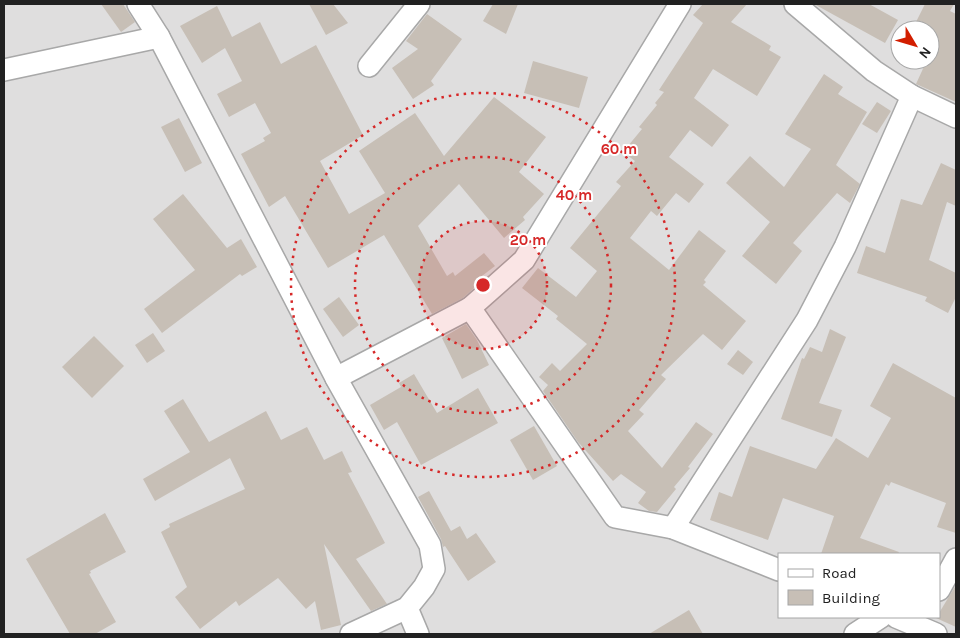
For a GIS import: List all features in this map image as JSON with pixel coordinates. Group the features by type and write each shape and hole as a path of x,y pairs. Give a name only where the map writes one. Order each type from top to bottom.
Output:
{"street":[{"path":"138,4 159,37 336,378 430,545 434,569 424,587 407,608 351,634"},
{"path":"369,66 419,4"},
{"path":"336,378 470,308 524,260 680,4"},
{"path":"795,4 874,71 912,96 956,117"},
{"path":"4,70 159,37"},
{"path":"673,528 806,320 845,247 912,96"},
{"path":"470,308 615,517 673,528 778,570"},
{"path":"940,588 956,559"},
{"path":"407,608 418,634"},
{"path":"855,634 879,618"},
{"path":"900,618 926,625"}],"shaded area":[{"path":"4,4 956,4 956,634 4,634"}],"building":[{"path":"101,4 123,4 135,22 121,32"},
{"path":"309,4 333,4 348,23 326,35"},
{"path":"493,4 518,4 506,34 483,21"},
{"path":"703,4 747,4 731,22 771,46 769,50 781,57 757,96 713,69 694,98 729,125 712,147 690,130 669,157 704,184 689,203 676,193 657,216 651,211 630,238 669,270 699,230 726,251 704,280 706,282 703,285 746,321 722,350 703,334 661,375 666,379 639,410 644,414 628,431 662,468 696,422 713,434 688,467 690,468 674,487 676,489 657,512 649,511 638,503 646,492 621,474 613,481 578,442 543,391 548,385 539,377 552,363 560,371 587,344 556,319 558,316 522,288 538,268 576,297 597,271 570,248 621,186 616,182 635,161 623,152 642,129 639,127 657,105 655,103 664,92 659,90 703,23 693,15"},
{"path":"814,4 869,4 898,20 890,20 890,34 885,43"},
{"path":"925,4 954,4 950,11 956,14 956,102 916,84 922,70 940,70 940,20 917,20"},
{"path":"217,6 232,37 260,22 281,64 316,45 363,135 320,161 349,214 385,193 359,151 415,113 444,156 494,97 546,137 519,172 544,194 523,217 525,220 504,238 459,184 418,226 447,276 453,272 455,276 484,253 495,266 482,276 485,278 463,298 432,314 384,235 328,268 285,196 269,207 241,154 265,141 263,138 271,133 255,103 229,117 217,94 242,81 225,48 202,63 180,26"},
{"path":"427,14 462,39 431,81 434,85 413,99 392,68 418,49 406,41"},
{"path":"533,61 588,77 579,108 524,93"},
{"path":"824,74 843,87 838,94 867,112 836,165 860,184 850,203 837,193 793,243 802,251 776,284 742,256 770,222 726,183 750,156 784,187 811,149 785,134"},
{"path":"877,102 891,111 877,133 862,124"},
{"path":"179,118 202,163 185,172 161,127"},
{"path":"941,163 956,170 956,206 947,202 929,260 956,273 956,297 948,313 925,301 927,297 857,273 866,246 885,253 901,199 922,205"},
{"path":"183,194 227,248 241,239 257,267 242,276 240,274 162,333 144,309 195,270 153,219"},
{"path":"339,297 359,325 343,337 323,309"},
{"path":"466,324 477,340 489,365 462,379 442,338"},
{"path":"830,329 846,337 819,403 842,410 832,437 781,419 802,358 804,359 810,347 822,352"},
{"path":"153,333 165,351 147,363 135,345"},
{"path":"94,336 124,366 92,398 62,367"},
{"path":"738,350 753,362 743,375 727,364"},
{"path":"893,363 956,398 956,533 937,527 946,503 891,482 889,486 886,484 860,538 898,553 821,553 834,516 783,498 768,540 710,520 719,492 732,497 750,446 816,469 836,438 868,458 891,418 870,406"},
{"path":"414,374 437,413 478,388 498,423 421,465 397,422 384,430 370,405 401,387 399,383"},
{"path":"183,399 209,442 266,411 281,440 307,427 324,460 342,451 352,472 348,473 385,543 356,559 387,604 371,611 324,544 341,625 321,630 315,601 306,609 278,578 239,606 236,601 200,629 175,597 187,587 161,532 170,527 169,524 245,489 230,458 155,501 143,479 190,452 164,411"},
{"path":"534,426 557,466 533,480 510,440"},
{"path":"429,491 451,531 460,526 467,539 476,533 496,562 468,581 445,546 443,547 441,539 418,497"},
{"path":"105,513 126,552 90,571 91,573 89,574 116,622 95,634 70,634 26,559"},
{"path":"956,585 956,627 936,618 940,618 940,611"},
{"path":"689,610 703,634 649,634"}]}
